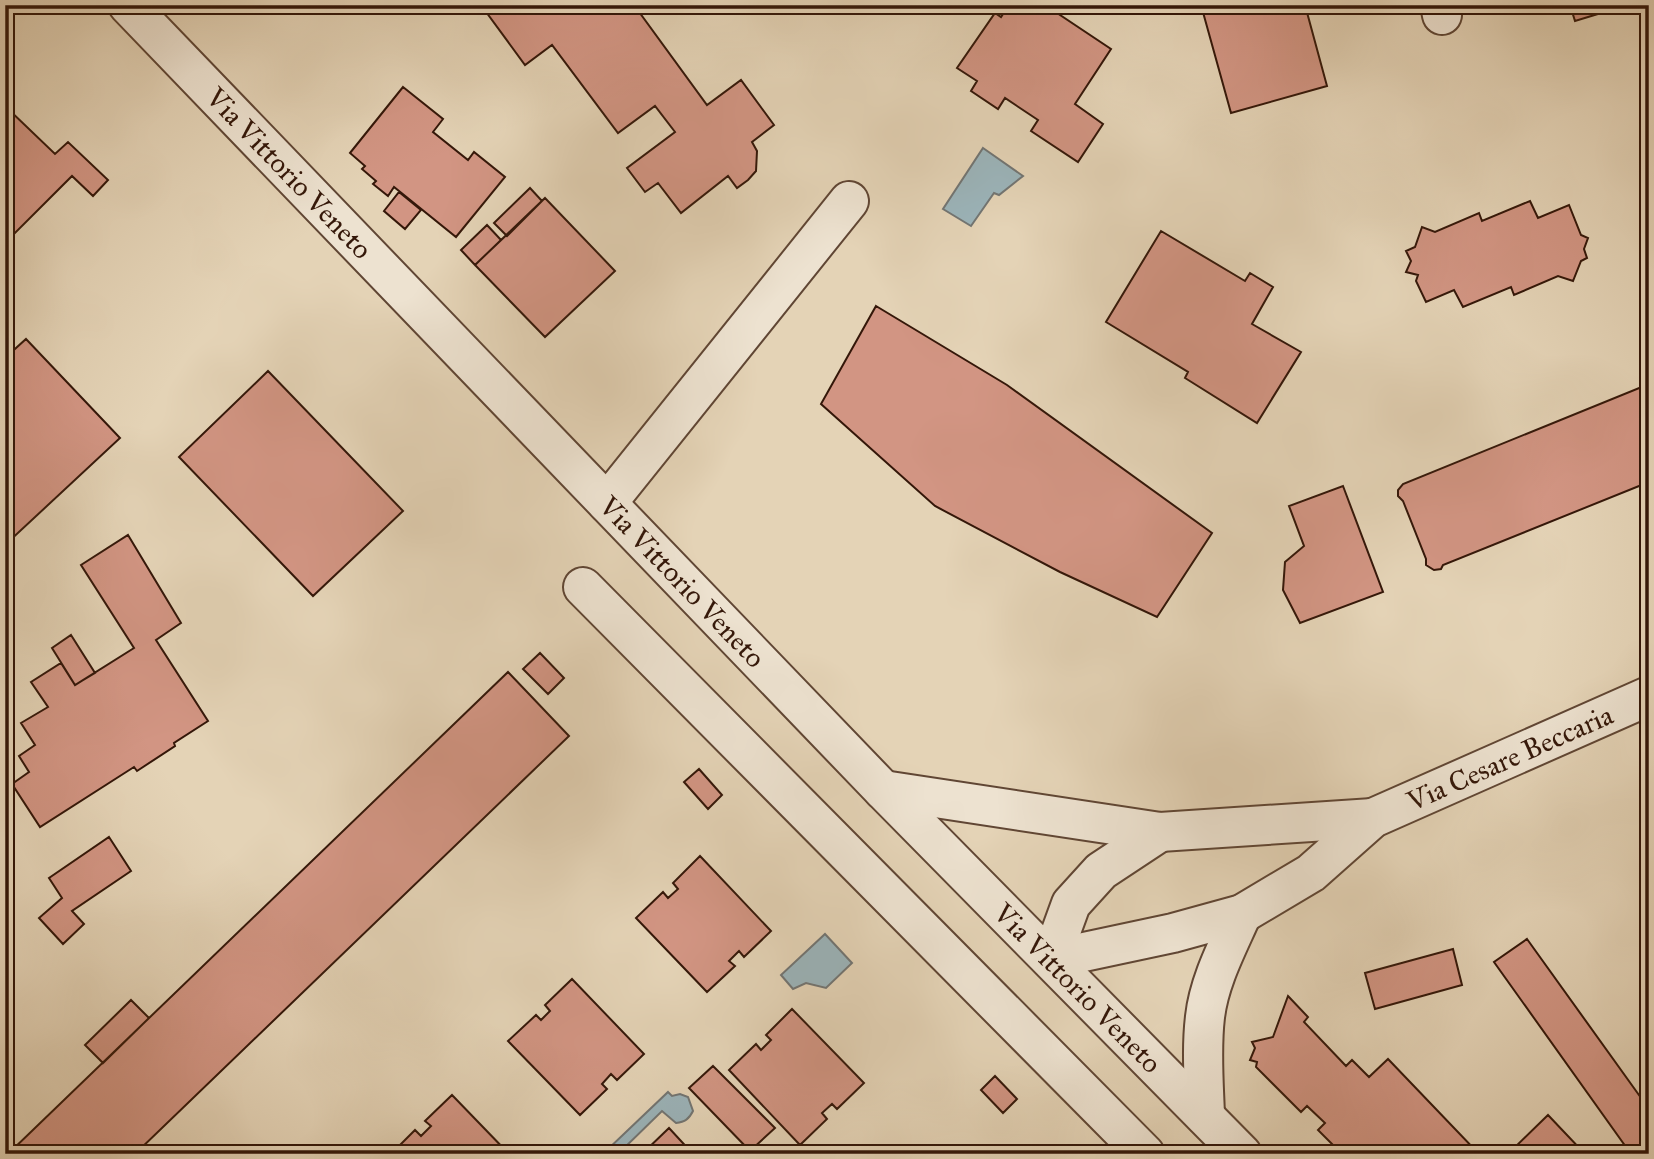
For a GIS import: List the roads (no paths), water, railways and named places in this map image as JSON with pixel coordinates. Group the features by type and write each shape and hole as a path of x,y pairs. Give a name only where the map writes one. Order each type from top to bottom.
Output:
{"street":[{"name":"Via Vittorio Veneto","path":"128,5 883,790 1242,1154"},
{"path":"607,503 849,201"},
{"path":"583,587 1145,1154"},
{"name":"Via Cesare Beccaria","path":"1051,958 1173,933 1242,914 1311,873 1373,818 1649,696"},
{"name":"Via Cesare Beccaria","path":"883,790 1160,832 1373,818"},
{"name":"Via Cesare Beccaria","path":"1051,958 1072,904 1101,871 1160,832"},
{"path":"1205,1116 1205,1015 1217,970 1242,914"}],"water":[{"path":"983,148 1023,176 999,195 994,193 971,226 943,209"},
{"path":"825,934 852,963 826,988 806,983 793,989 781,975"},
{"path":"668,1092 672,1096 680,1094 688,1097 693,1111 688,1118 676,1123 662,1111 618,1154 609,1154 606,1151"}]}
